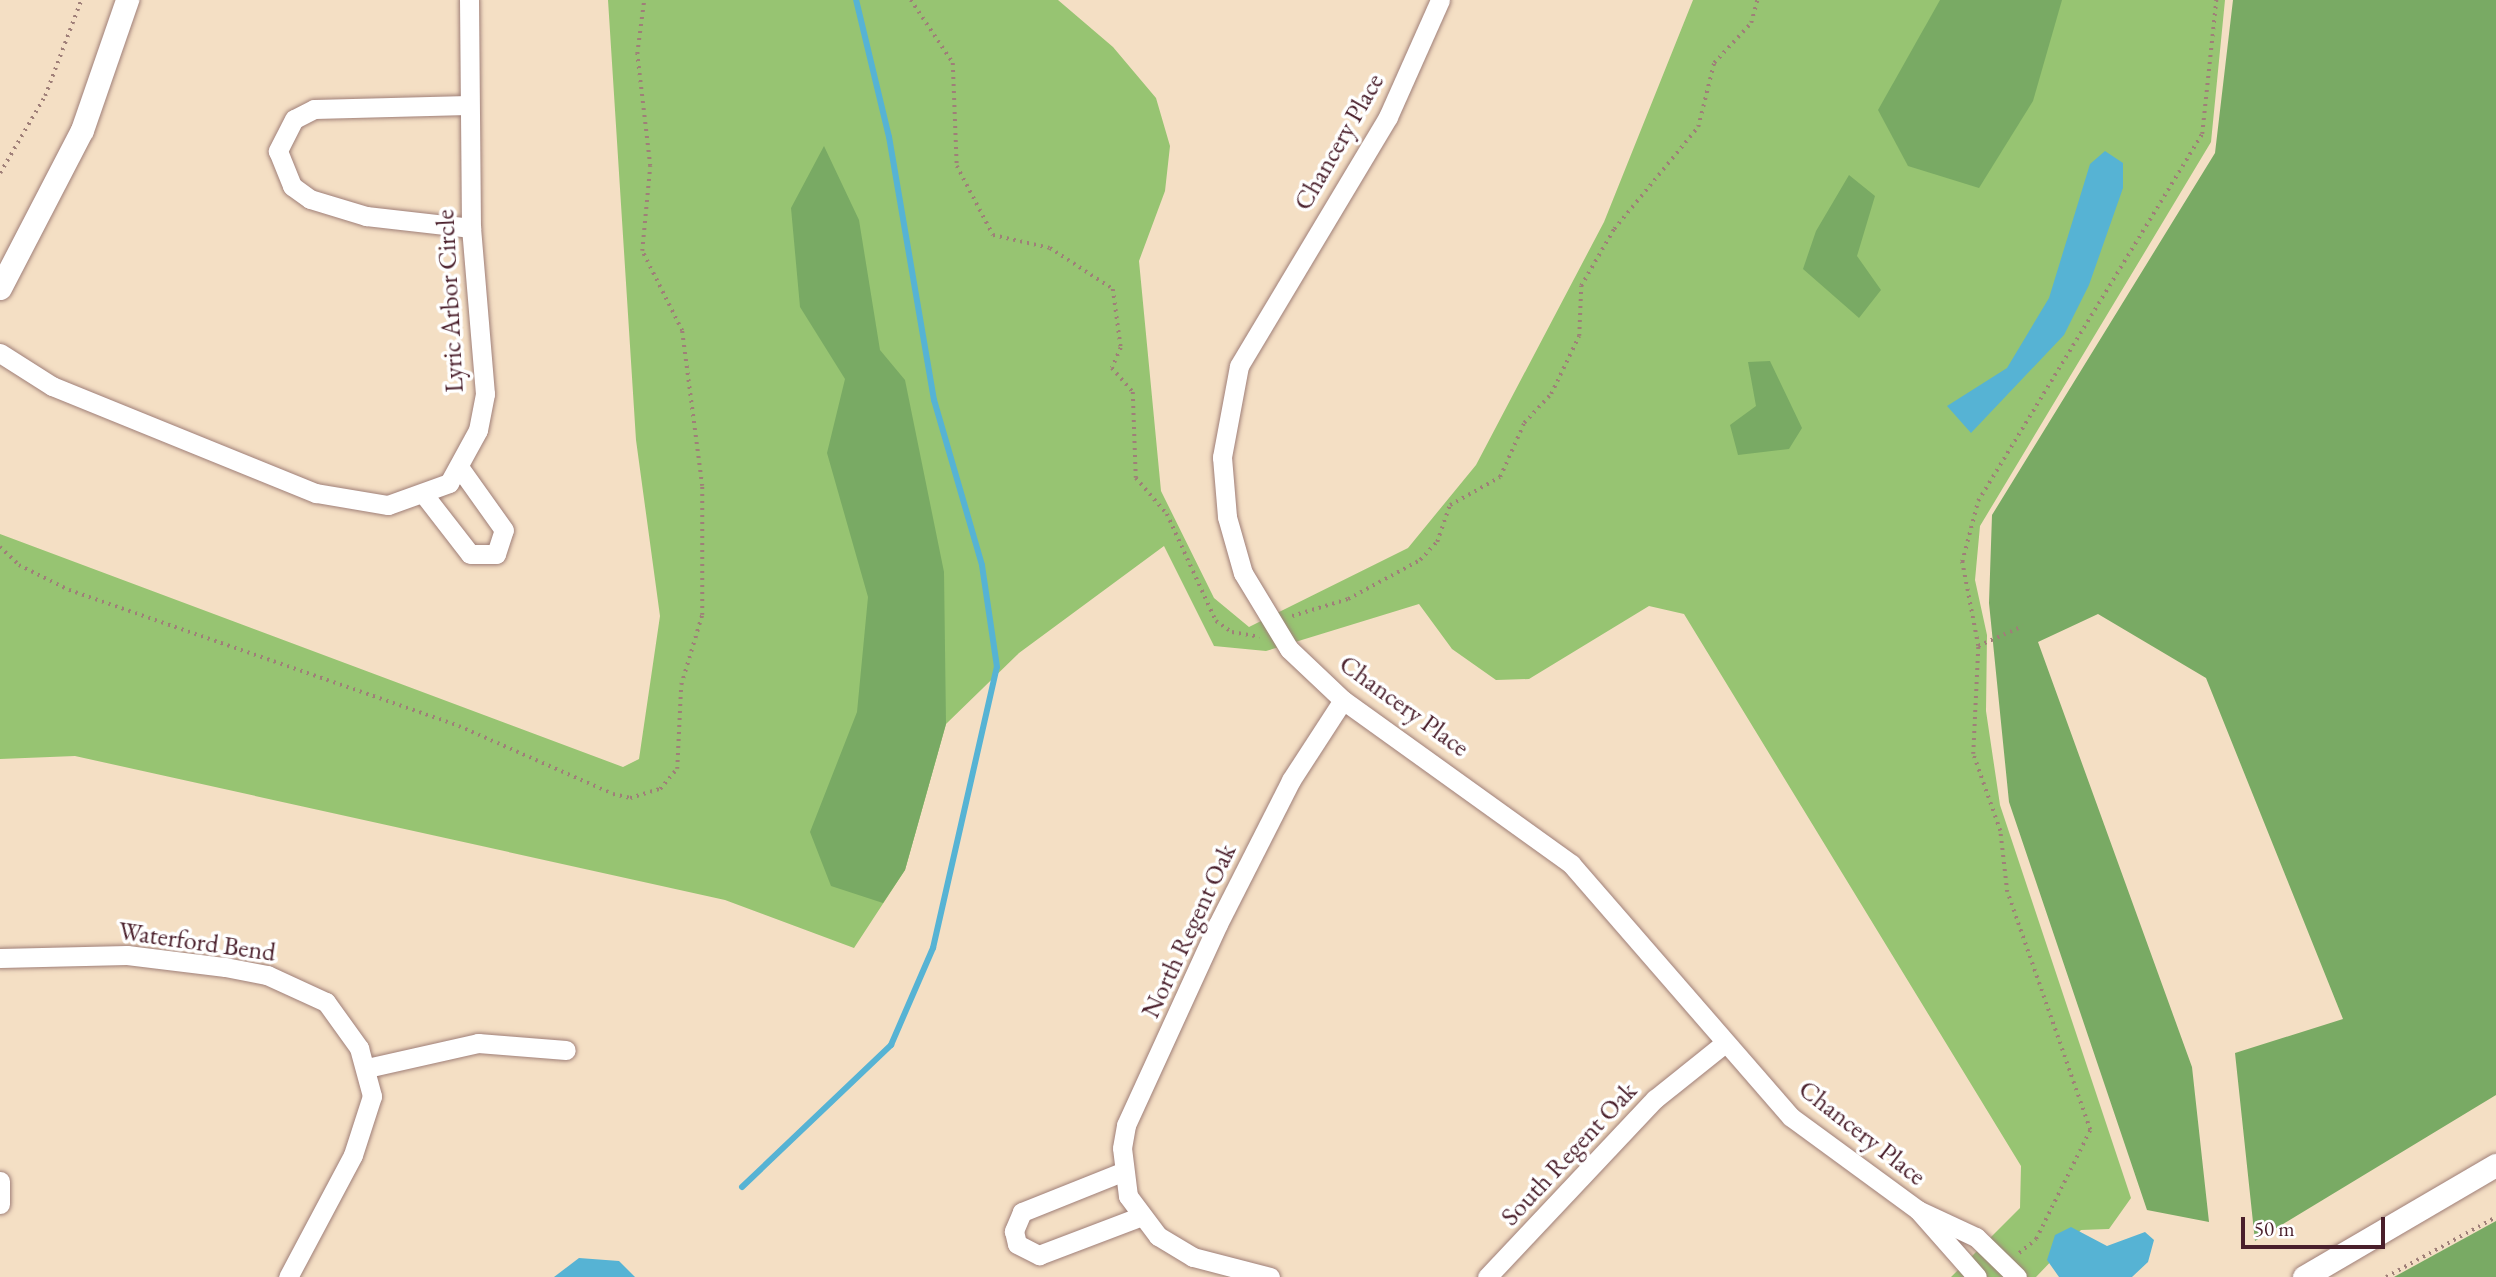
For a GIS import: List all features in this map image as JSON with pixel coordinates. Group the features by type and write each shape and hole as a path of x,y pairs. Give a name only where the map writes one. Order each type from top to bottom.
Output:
{"street":[{"path":"0,288 82,130 127,0"},
{"name":"Lyric Arbor Circle","path":"0,353 52,386 277,480 353,504 388,505 425,496 449,483 478,430 485,394 471,228 469,0"},
{"name":"Chancery Place","path":"1440,0 1388,117 1255,333 1228,399 1222,457 1227,517 1243,573 1272,629 1343,700 1572,864 1791,1117 1918,1210 1977,1277"},
{"path":"468,105 314,109 295,119 278,151 292,186 310,199 366,216 471,228"},
{"path":"425,496 470,554 496,554 504,530 459,467"},
{"name":"North Regent Oak","path":"1139,1217 1128,1196 1122,1172 1126,1125 1218,924 1291,780 1343,700"},
{"name":"Waterford Bend","path":"0,958 127,955 267,975 326,1002 367,1068"},
{"path":"288,1277 367,1124 367,1068 478,1043 566,1050"},
{"name":"South Regent Oak","path":"1487,1277 1636,1117 1725,1043"},
{"path":"2304,1277 2496,1166"},
{"path":"1122,1172 1022,1212 1014,1231 1017,1244 1039,1255 1139,1217 1193,1257 1270,1277"},
{"path":"0,1181 0,1204"},
{"name":"Chancery Place","path":"1918,1210 1948,1219 2011,1271"}],"path":[{"path":"0,173 45,96 80,0"},
{"path":"911,0 953,63 957,166 993,235 1050,248 1113,289 1121,348 1112,368 1133,392 1136,478 1167,514 1216,621 1232,632 1262,638 1272,629 1420,560 1437,542 1450,505 1500,477 1524,423 1551,394 1579,336 1581,286 1614,229 1698,127 1714,63 1751,23 1756,0"},
{"path":"2011,1271 2036,1239 2090,1130 2007,892 2000,831 1973,754 1978,646 1962,562 1978,501 2202,134 2216,0"},
{"path":"1978,646 2023,626"},
{"path":"2386,1277 2496,1217"}],"green space":[{"path":"608,0 1058,0 1113,47 1156,98 1170,146 1165,191 1139,261 1161,491 1214,598 1249,627 1408,548 1476,465 1604,222 1693,0 2225,0 2211,142 1980,526 1975,580 1987,635 1986,711 2000,805 2131,1198 2109,1229 2081,1230 2036,1277 1951,1277 2020,1208 2021,1166 1684,614 1649,606 1529,679 1496,680 1452,649 1419,604 1266,651 1214,646 1164,546 1019,653 946,724 905,870 854,948 725,900 75,756 0,759 0,534 623,767 639,759 660,616 636,440"},
{"path":"1940,0 2062,0 2033,101 1979,188 1908,166 1878,110"},
{"path":"2233,0 2496,0 2496,1095 2255,1241 2235,1053 2343,1019 2206,678 2098,614 2038,642 2192,1067 2209,1222 2147,1210 2009,802 1989,603 1992,515 2215,153"},
{"path":"824,146 859,220 880,350 905,380 944,572 946,724 905,870 883,903 831,886 810,832 857,712 868,597 827,453 845,379 800,307 791,208"},
{"path":"1849,175 1875,196 1857,256 1881,290 1859,318 1803,269 1816,231"},
{"path":"1770,361 1802,428 1789,449 1738,455 1730,425 1756,406 1748,362"},
{"path":"2496,1221 2496,1277 2394,1277"}],"water":[{"path":"2105,151 2123,163 2123,188 2089,285 2064,335 1971,433 1947,406 2007,368 2049,298 2090,164"},
{"path":"2071,1227 2107,1246 2145,1232 2154,1240 2148,1262 2132,1277 2059,1277 2047,1260 2055,1235"},
{"path":"579,1258 619,1261 635,1277 554,1277"}],"waterway":[{"path":"742,1187 891,1045 933,948 997,667 982,565 934,400 889,137 856,0"}]}
